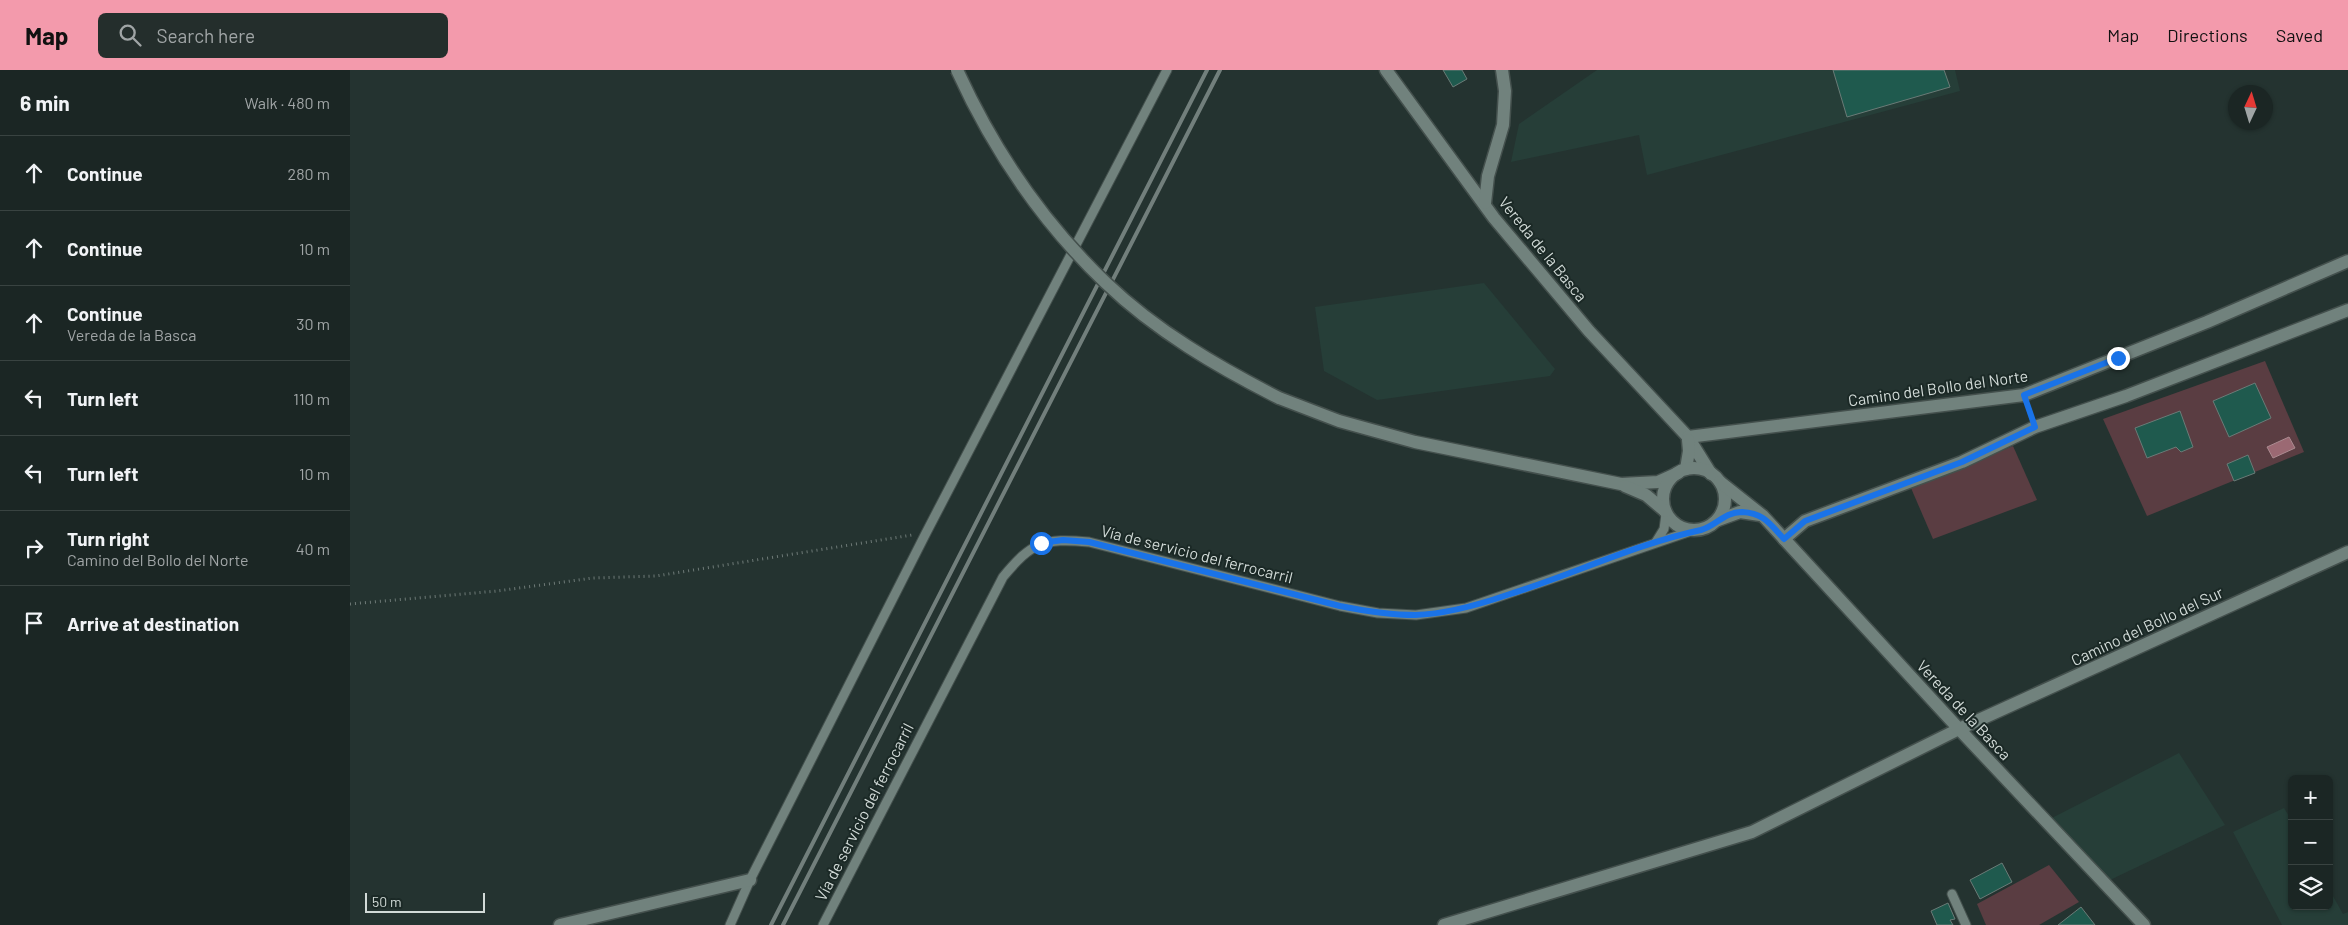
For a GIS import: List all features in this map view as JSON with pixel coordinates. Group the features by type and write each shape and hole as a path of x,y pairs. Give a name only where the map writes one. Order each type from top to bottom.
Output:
{"street":[{"path":"957,70 986,129 1005,160 1059,232 1106,284 1132,306 1203,356 1279,398 1339,420 1415,442 1621,484 1646,495 1680,528 1694,530 1707,528 1718,520 1740,512 1763,516"},
{"name":"Vereda de la Basca","path":"1386,70 1494,218 1589,331 1688,437 1716,478 1763,516 2138,923"},
{"path":"1484,204 1488,176 1503,125 1505,91 1502,70"},
{"name":"Camino del Bollo del Norte","path":"1688,437 2024,395 2207,322 2348,262"},
{"path":"1784,539 1805,521 1962,462 2035,427 2126,396 2348,310"},
{"path":"1666,513 1663,494 1666,486 1682,471 1689,452 1688,437"},
{"path":"1621,484 1652,483 1695,468 1716,478 1725,502 1718,520"},
{"name":"Camino del Bollo del Sur","path":"1444,925 1752,832 1959,729 2348,552"},
{"path":"560,925 750,880"}],"lane":[{"path":"730,925 750,880 926,533 1167,70"},
{"path":"1656,542 1664,529 1666,513"},
{"name":"Vía de servicio del ferrocarril","path":"823,925 1002,577 1022,555 1041,543 1063,540 1089,542 1340,606 1378,613 1416,615 1466,608 1541,584 1694,530"},
{"path":"1952,894 1966,925"}],"path":[{"path":"350,604 497,590 593,578 656,576 926,533"}],"shaded area":[{"path":"1597,70 1955,70 1960,91 1647,175 1639,135 1511,162 1519,124"},
{"path":"1484,283 1555,369 1550,376 1377,400 1324,371 1315,307"},
{"path":"2265,361 2304,452 2147,516 2103,419"},
{"path":"2289,437 2295,448 2273,458 2267,447"},
{"path":"2013,446 2037,500 1933,539 1911,488"},
{"path":"2179,753 2225,825 2110,880 2046,821"},
{"path":"2284,808 2288,814 2288,910 2333,910 2333,896 2343,914 2348,912 2348,925 2282,925 2233,832"},
{"path":"2049,865 2079,902 2039,925 1986,925 1977,904"}],"building":[{"path":"1443,70 1462,70 1467,79 1453,87"},
{"path":"1833,70 1944,70 1950,87 1847,117"},
{"path":"2255,383 2271,418 2229,437 2213,401"},
{"path":"2180,411 2193,447 2181,452 2176,447 2147,458 2135,428"},
{"path":"2248,455 2255,473 2234,481 2227,464"},
{"path":"2002,863 2012,882 1980,899 1970,880"},
{"path":"1948,903 1955,919 1950,920 1953,925 1937,925 1931,911"},
{"path":"2081,907 2095,925 2058,925"}],"railway":[{"path":"771,925 1207,70"},
{"path":"783,925 1220,70"}],"route":[{"path":"1041,543 1063,540 1089,542 1340,606 1378,613 1416,615 1466,608 1533,587 1656,542 1694,530 1707,528 1725,516 1740,512 1763,516 1784,539 1805,521 1962,462 2035,427 2024,395 2118,358"}]}
